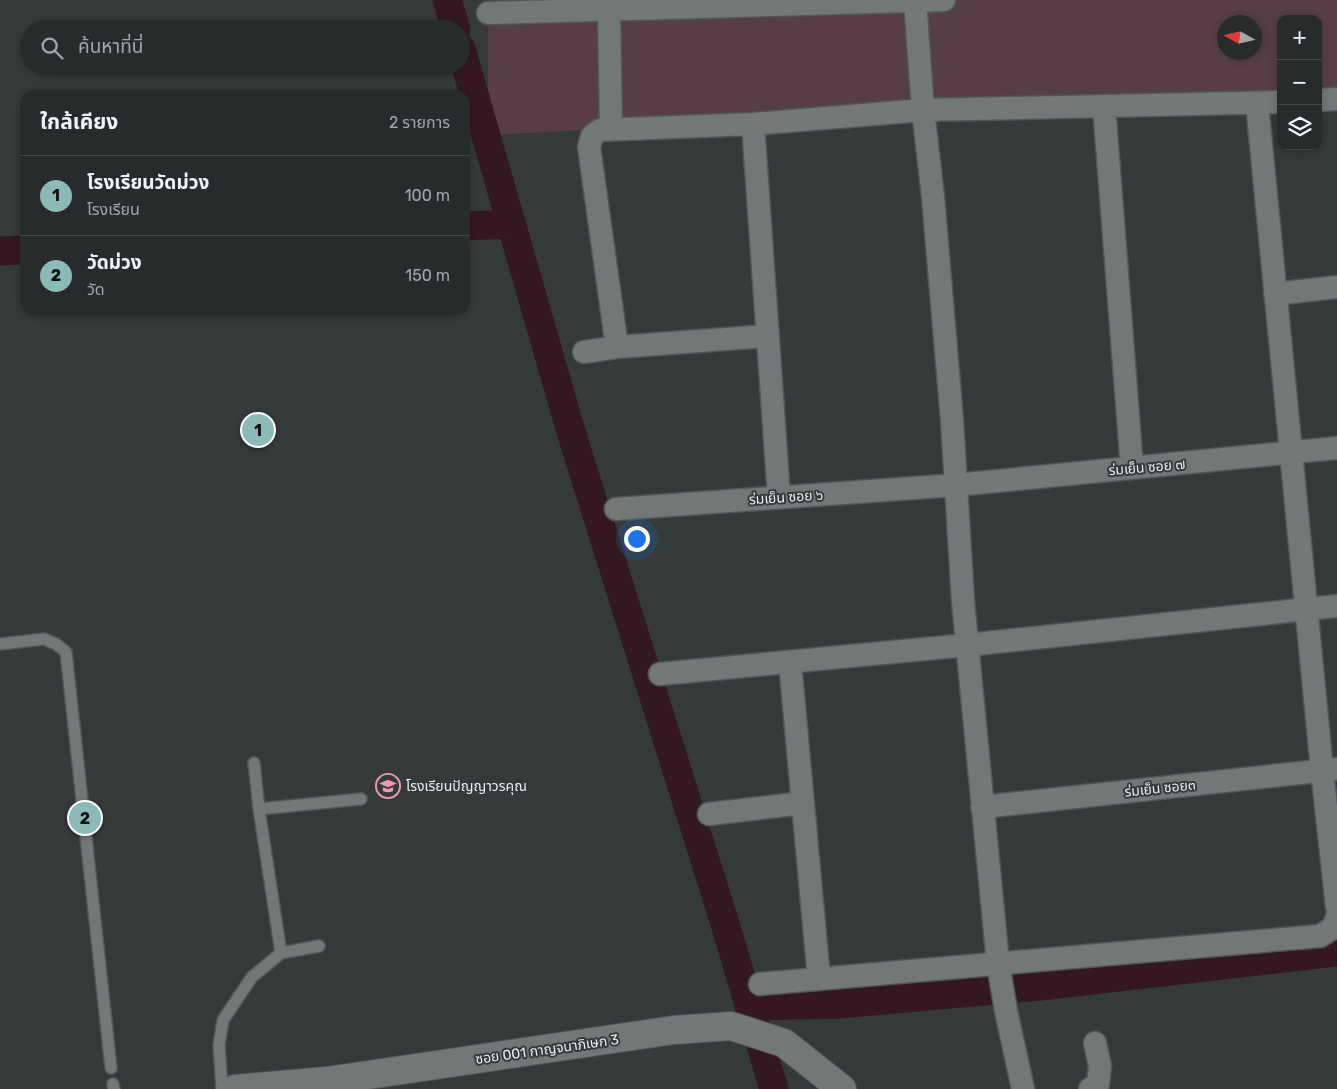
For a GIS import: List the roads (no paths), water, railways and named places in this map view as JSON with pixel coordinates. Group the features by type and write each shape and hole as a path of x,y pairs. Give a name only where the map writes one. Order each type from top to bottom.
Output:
{"street":[{"path":"488,13 524,6 609,10 722,3 944,0"},
{"path":"915,1 922,110 933,197 952,410 967,646 982,807 999,971 1022,1089"},
{"path":"609,10 611,129"},
{"path":"1322,100 1337,99"},
{"path":"1257,102 1306,609 1329,770 1337,907"},
{"path":"617,347 589,148 592,136 600,130 753,124 922,110 1277,102"},
{"path":"1104,106 1132,468"},
{"path":"753,124 779,497"},
{"path":"1275,294 1337,288"},
{"path":"584,352 617,347 768,336"},
{"name":"ร่มเย็น ซอย ๗","path":"956,484 1337,448"},
{"name":"ร่มเย็น ซอย ๖","path":"616,509 956,484"},
{"path":"660,674 967,646 1337,606"},
{"path":"790,662 819,979"},
{"name":"ร่มเย็น ซอย๓","path":"982,807 1329,770"},
{"path":"709,814 803,803"},
{"path":"760,984 819,979 999,971 1320,936 1333,928 1337,917"},
{"name":"ซอย 001 กาญจนาภิเษก 3","path":"235,1089 327,1081 674,1030 730,1026 784,1043 841,1088"},
{"path":"1090,1089 1098,1084 1100,1066 1095,1042"}],"lane":[{"path":"0,644 44,639 56,644 66,652 112,1068"},
{"path":"254,763 259,810 281,953"},
{"path":"259,810 361,799"},
{"path":"222,1089 219,1046 223,1020 252,977 281,953 319,946"}],"waterway":[{"path":"447,0 453,20"},
{"path":"468,75 572,435 726,927 774,1089"},
{"path":"470,226 511,224"},
{"path":"0,251 20,250"},
{"path":"749,1006 840,1004 1040,986 1337,952"}],"place":[{"name":"โรงเรียนวัดม่วง","path":"258,430"},
{"name":"โรงเรียนปัญญาวรคุณ","path":"388,786"},
{"name":"วัดม่วง","path":"85,818"}]}
